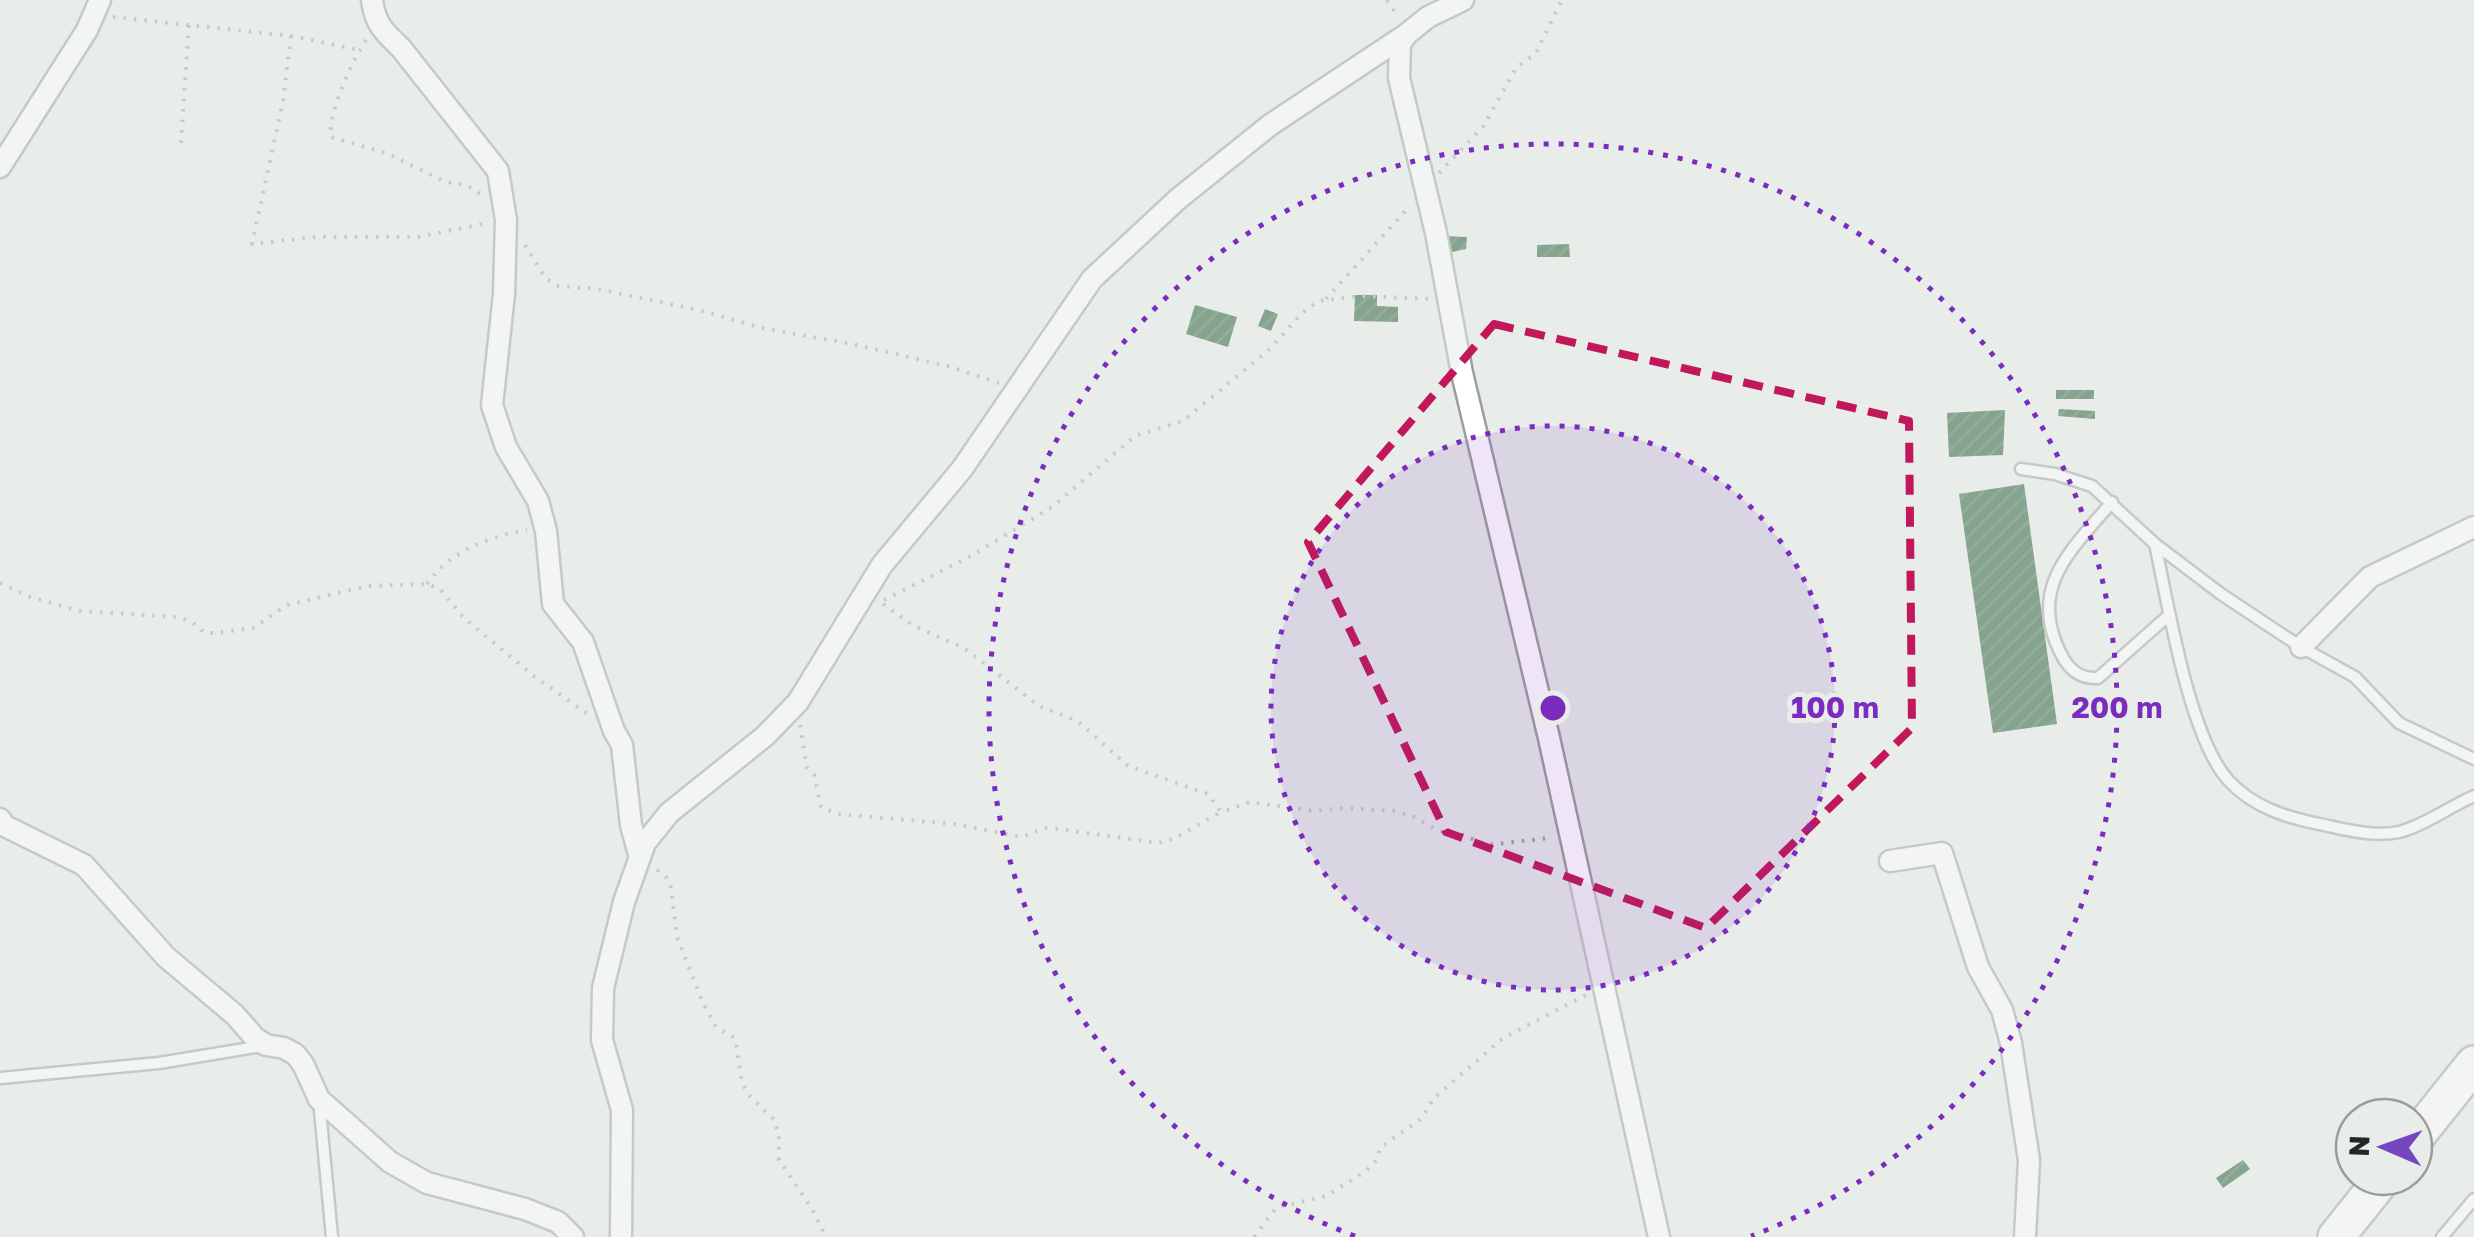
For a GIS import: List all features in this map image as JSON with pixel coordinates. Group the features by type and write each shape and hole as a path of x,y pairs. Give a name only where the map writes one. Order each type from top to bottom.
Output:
{"highway":[{"path":"2434,1114 2474,1064"},
{"path":"2336,1237 2368,1197"}],"street":[{"path":"372,0 378,24 498,171 504,294 492,405 506,446 538,501 546,531 553,604 583,642 622,745 631,824 642,849"},
{"path":"621,1237 622,1110 608,1065 601,1018 606,976 642,849 669,813 765,736 798,702 870,582 962,469 1092,279 1178,200 1302,102 1428,17 1463,0"},
{"path":"0,167 49,93 97,8"},
{"path":"1407,34 1400,44 1399,78 1659,1237"},
{"path":"2302,648 2370,577 2474,527"},
{"path":"0,820 21,835 84,865 166,957 236,1014 266,1045 295,1054 319,1099 390,1162 427,1183 525,1209 558,1222 573,1237"},
{"path":"1890,861 1942,852 1978,966 2002,1010 2020,1090 2029,1160 2025,1237"}],"lane":[{"path":"2021,468 2092,486 2154,544 2302,648 2355,676 2399,724 2474,759"},
{"path":"2112,502 2062,561 2052,582 2047,612 2050,632 2064,661 2077,675 2098,678 2170,615"},
{"path":"2154,544 2207,749 2228,780 2256,804 2292,819 2363,833 2396,832 2474,796"},
{"path":"0,1078 160,1063 266,1045"},
{"path":"319,1099 332,1237"},
{"path":"2442,1237 2474,1199"}],"path":[{"path":"1221,812 1208,794 1128,766 1078,721 1038,706 964,648 914,626 880,602 969,558 1052,507 1136,436 1184,420 1271,348 1303,312 1325,299 1381,241 1482,127 1516,68 1536,53 1562,0"},
{"path":"97,8 292,36 360,50"},
{"path":"181,143 190,24"},
{"path":"378,24 360,50 329,129 331,137 372,148 430,175 478,190 546,278 558,286 631,296 762,328 852,344 948,366 1018,390"},
{"path":"292,36 283,101 252,244 316,238 418,237 499,221"},
{"path":"1325,299 1447,299"},
{"path":"426,584 439,566 466,549 532,528 546,531"},
{"path":"0,583 80,610 176,617 192,622 205,633 215,634 253,628 286,605 368,586 426,584 442,590 464,618 536,677 614,731"},
{"path":"798,702 808,768 814,775 821,808 837,814 954,824 1022,837 1045,828 1059,828 1158,843 1250,802 1314,811 1395,811 1438,831 1460,834 1487,845 1571,836"},
{"path":"642,849 643,845 672,888 677,938 702,1001 716,1027 733,1037 742,1083 773,1119 779,1134 779,1160 826,1237"},
{"path":"1254,1237 1276,1208 1326,1196 1366,1171 1377,1160 1380,1148 1422,1118 1433,1098 1503,1038 1567,1007 1603,984"}],"highlighted area":[{"path":"1494,324 1909,421 1912,728 1706,928 1446,832 1308,542"}],"building":[{"path":"1442,236 1467,237 1466,249 1448,253"},
{"path":"1569,244 1570,257 1537,257 1537,245"},
{"path":"1355,295 1377,295 1377,306 1398,307 1398,322 1354,321"},
{"path":"1195,305 1237,317 1228,347 1186,334"},
{"path":"1265,309 1278,314 1271,331 1258,326"},
{"path":"2056,390 2094,390 2094,399 2056,399"},
{"path":"2059,409 2095,411 2095,419 2058,416"},
{"path":"2005,410 2003,455 1949,457 1947,413"},
{"path":"2024,484 2057,724 1993,733 1959,494"},
{"path":"2243,1160 2250,1169 2223,1188 2216,1178"}]}
